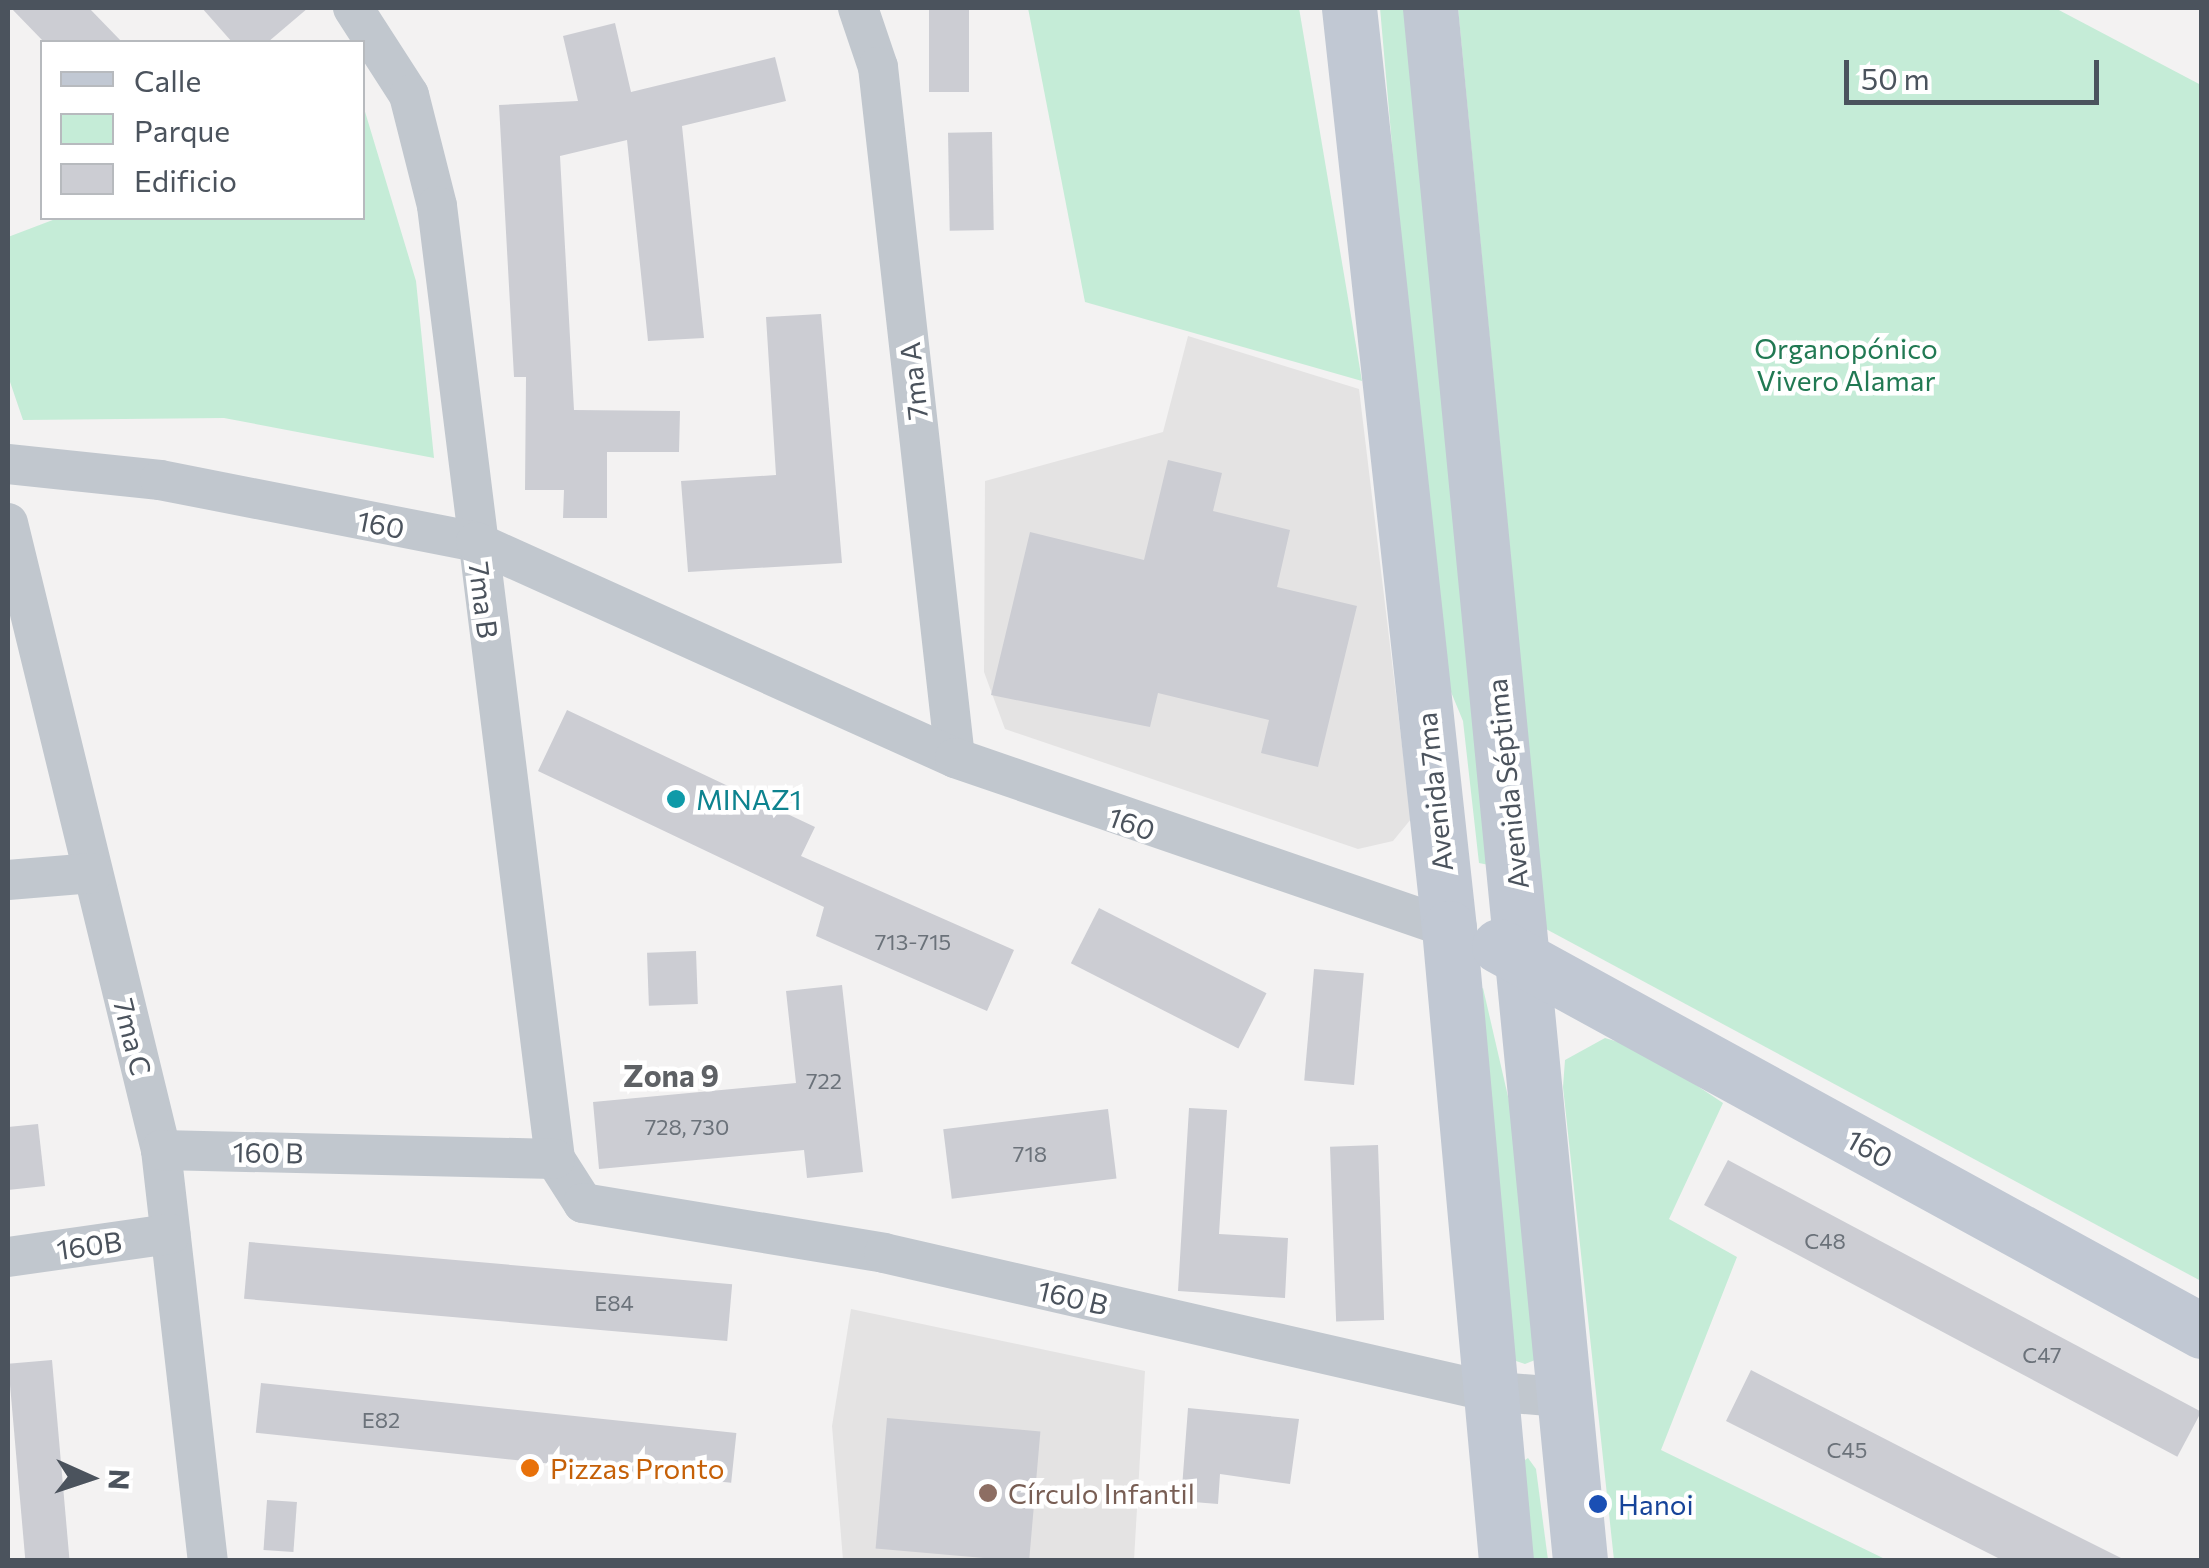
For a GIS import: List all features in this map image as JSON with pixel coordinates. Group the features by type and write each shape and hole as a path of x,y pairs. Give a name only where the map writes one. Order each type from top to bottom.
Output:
{"main road":[{"name":"Avenida 7ma","path":"1349,8 1449,928"},
{"name":"Avenida Séptima","path":"1430,8 1524,955 1560,1397 1580,1560"},
{"name":"160","path":"1449,928 1524,955 2202,1331"},
{"path":"1449,928 1486,1391 1506,1560"}],"street":[{"name":"7ma B","path":"353,8 409,95 438,206 554,1158 583,1203"},
{"name":"7ma A","path":"858,8 878,67 955,758"},
{"name":"160","path":"8,464 160,480 476,542 955,758 1449,928"},
{"name":"7ma C","path":"8,523 160,1150 208,1560"},
{"path":"8,880 93,873"},
{"name":"160 B","path":"160,1150 554,1158"},
{"name":"160 B","path":"583,1203 884,1253 1486,1391 1560,1397"},
{"name":"160B","path":"8,1257 170,1234"}],"shaded area":[{"path":"1188,336 1359,389 1411,819 1393,841 1358,849 1005,729 984,672 985,481 1163,432"},
{"name":"Círculo Infantil","path":"851,1309 1145,1371 1134,1560 843,1560 832,1426"}],"green space":[{"path":"1028,8 1299,8 1362,381 1085,302"},
{"path":"1380,8 1408,8 1494,866 1479,863 1463,721 1437,658"},
{"name":"Organopónico Vivero Alamar","path":"1458,8 2055,8 2201,85 2201,1281 1546,929"},
{"path":"365,112 416,281 434,458 224,418 23,420 8,376 8,237 53,220 365,220"},
{"path":"1483,988 1521,1153 1535,1360 1525,1364 1513,1360 1475,993"},
{"path":"1605,1038 1642,1049 1723,1103 1669,1219 1737,1257 1661,1450 1887,1560 1614,1560 1563,1087 1565,1060"},
{"path":"1528,1458 1536,1469 1548,1560 1525,1560 1518,1465"}],"building":[{"path":"11,8 89,8 120,40 42,40"},
{"path":"202,8 308,8 270,40 230,40"},
{"path":"929,8 969,8 969,92 929,92"},
{"path":"615,23 631,92 775,57 786,101 682,126 704,338 648,341 627,140 560,156 574,410 680,411 679,452 607,452 607,518 563,518 564,490 525,490 526,377 514,377 499,105 578,101 563,36"},
{"path":"992,132 994,230 950,231 948,133"},
{"path":"821,314 842,563 688,572 681,481 776,475 766,317"},
{"path":"1168,460 1222,473 1213,511 1290,530 1277,587 1357,606 1318,767 1261,753 1269,720 1158,693 1150,727 991,695 1030,532 1144,560"},
{"path":"567,710 815,827 801,856 1014,950 987,1011 816,936 824,907 538,771"},
{"path":"1099,908 1267,993 1238,1049 1071,963"},
{"path":"696,951 698,1004 649,1006 647,953"},
{"path":"1314,969 1364,973 1354,1085 1304,1081"},
{"path":"842,985 863,1172 807,1178 804,1150 599,1169 593,1102 796,1083 786,991"},
{"path":"1189,1108 1227,1110 1219,1234 1288,1238 1285,1298 1178,1291"},
{"path":"1108,1109 1117,1178 952,1199 943,1129"},
{"path":"38,1124 45,1186 8,1190 8,1127"},
{"path":"1378,1145 1384,1320 1336,1322 1330,1147"},
{"path":"1728,1160 2201,1412 2177,1457 1704,1205"},
{"path":"249,1242 732,1284 727,1341 244,1299"},
{"path":"52,1360 69,1560 25,1560 8,1364"},
{"path":"1751,1370 2125,1560 2002,1560 1726,1421"},
{"path":"261,1383 736,1433 731,1483 256,1433"},
{"path":"1188,1408 1299,1419 1290,1484 1220,1474 1218,1504 1181,1501"},
{"path":"887,1418 1040,1431 1029,1560 876,1549"},
{"path":"267,1500 297,1502 293,1552 264,1550"}],"place":[{"name":"MINAZ1","path":"676,799"},
{"name":"Pizzas Pronto","path":"530,1468"},
{"name":"Círculo Infantil","path":"988,1493"},
{"name":"Hanoi","path":"1598,1504"}],"district":[{"name":"Zona 9","path":"671,1075"}]}
